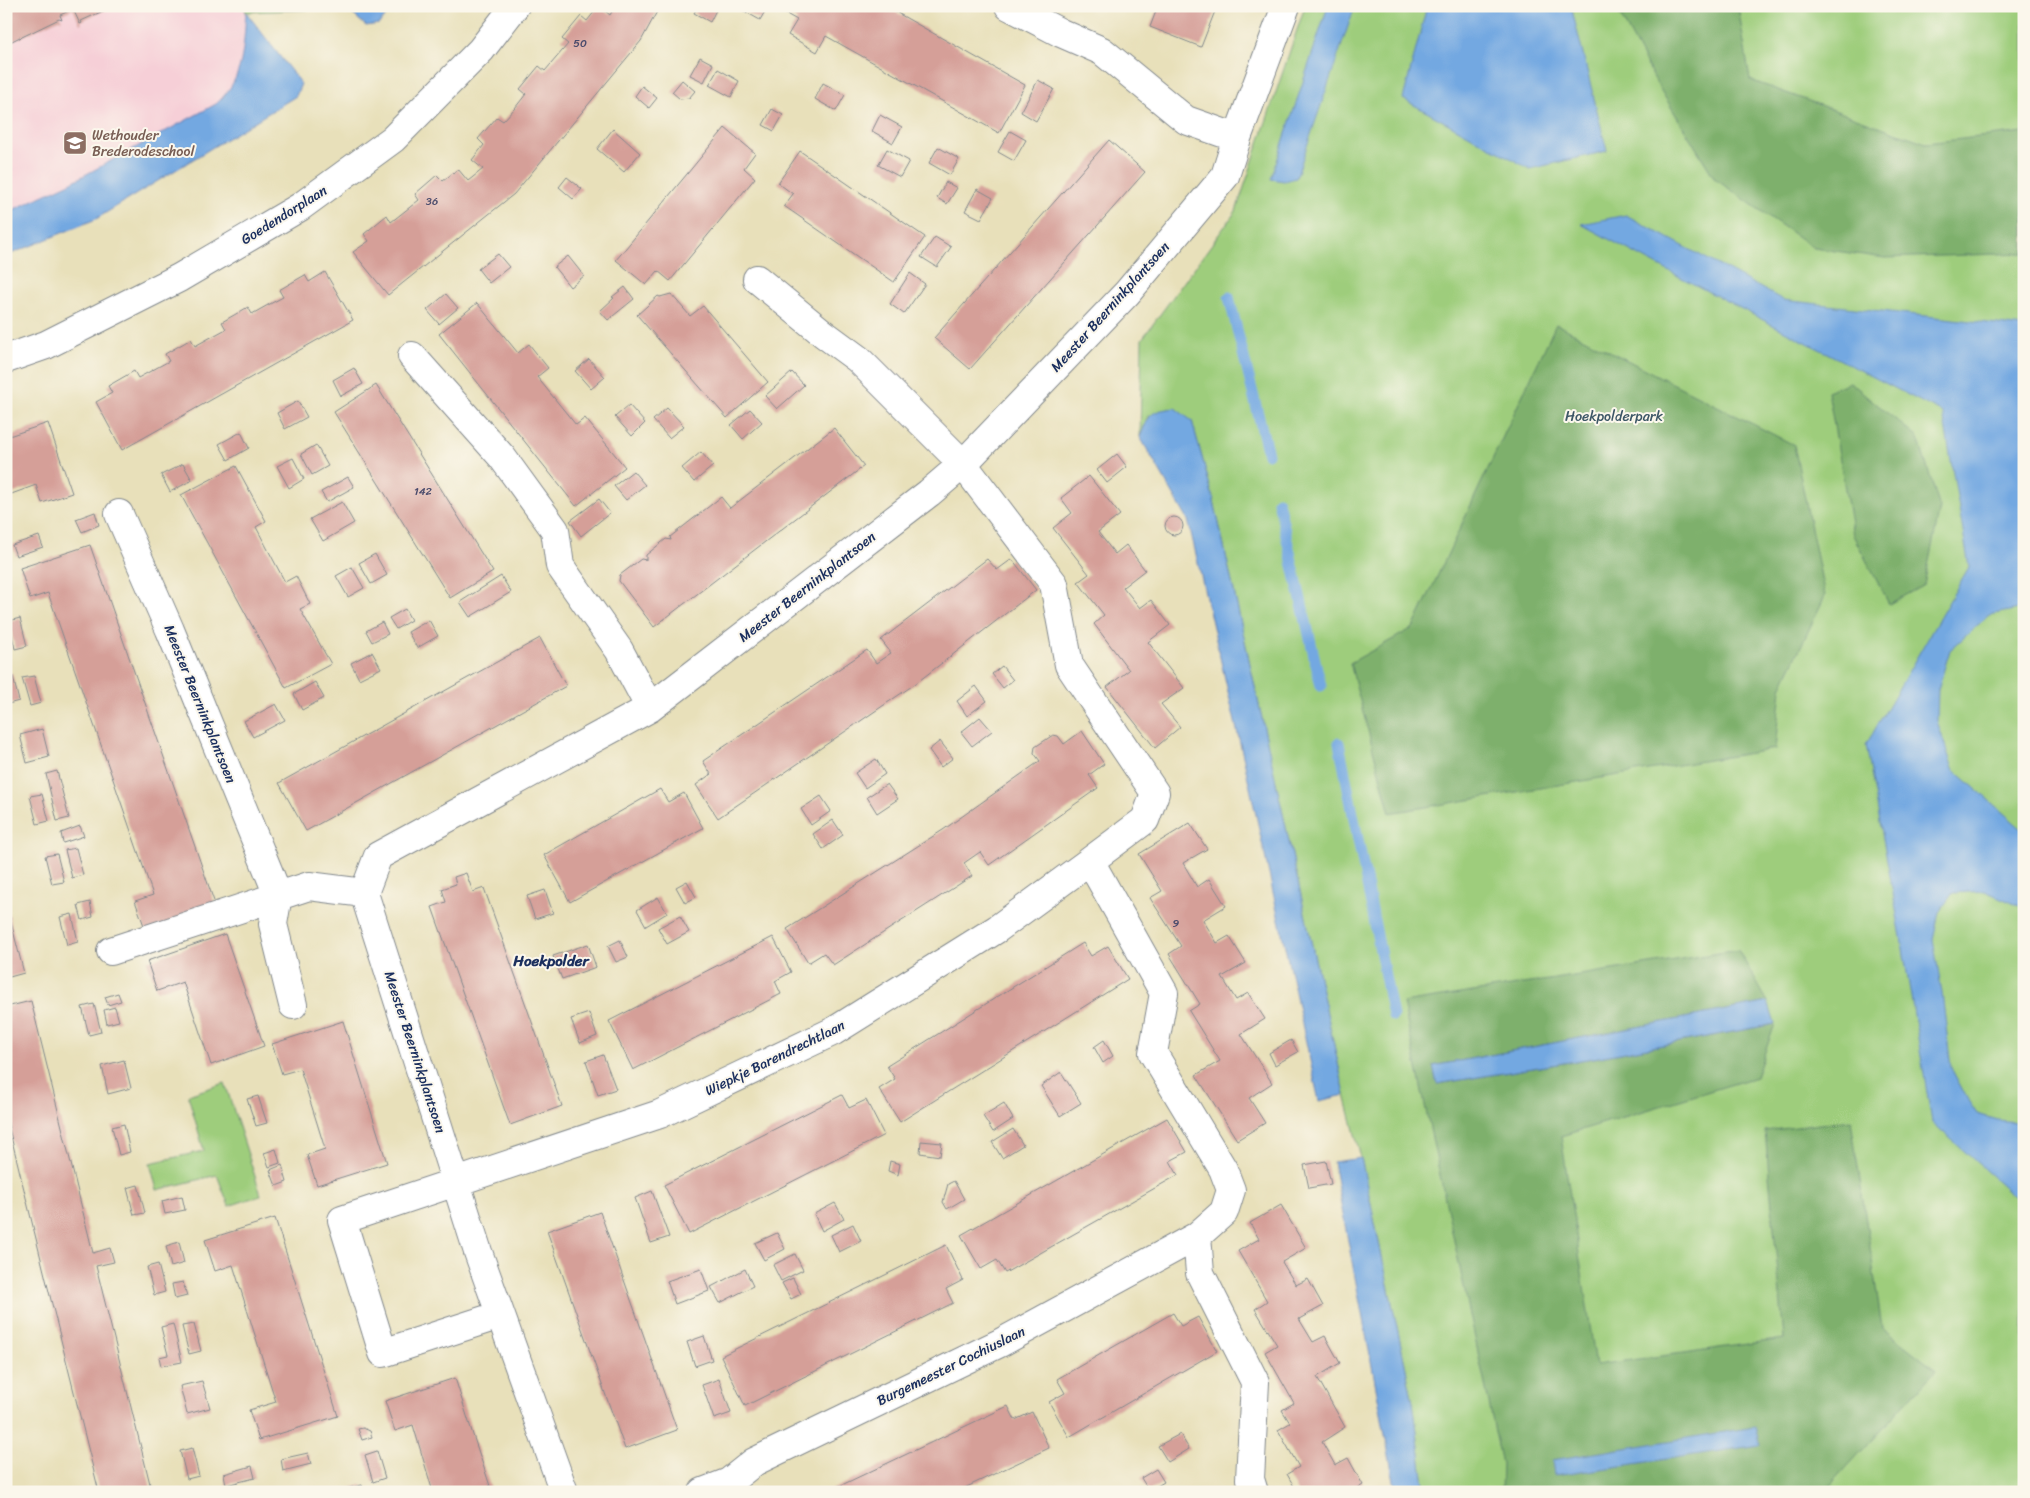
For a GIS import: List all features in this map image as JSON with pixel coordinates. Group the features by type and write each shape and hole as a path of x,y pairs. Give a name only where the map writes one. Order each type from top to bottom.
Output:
{"street":[{"name":"Goedendorplaan","path":"6,359 46,345 179,278 300,207 393,139 481,50 515,6"},
{"path":"1009,6 1061,33 1102,51 1186,120 1237,138"},
{"name":"Meester Beerninkplantsoen","path":"564,1492 500,1315 364,893 378,856 650,708 929,493 963,464 1127,293 1225,176 1237,138 1286,6"},
{"path":"757,279 824,334 858,359 963,464"},
{"path":"412,356 502,457 555,530 560,566 619,650 650,708"},
{"name":"Wiepkje Barendrechtlaan","path":"456,1183 660,1114 834,1031 997,929 1145,820 1155,794 1069,665 1054,584 963,464"},
{"name":"Meester Beerninkplantsoen","path":"119,514 170,630 278,896"},
{"name":"Burgemeester Cochiuslaan","path":"703,1492 729,1482 754,1462 1000,1343 1197,1236 1224,1212 1231,1190 1223,1169 1153,1053 1164,992 1143,958 1090,861"},
{"path":"112,951 309,886 364,893"},
{"path":"278,896 272,924 293,1005"},
{"path":"456,1183 342,1220 383,1353 500,1315"},
{"path":"1197,1236 1200,1273 1255,1382 1250,1479 1254,1492"}],"shaded area":[{"name":"Wethouder Brederodeschool","path":"6,6 244,6 246,12 242,65 227,95 217,104 70,183 6,213"}],"green space":[{"path":"244,6 347,6 346,8 246,12"},
{"name":"Hoekpolderpark","path":"1305,6 2024,6 2024,1492 1425,1492 1413,1402 1361,1158 1345,1095 1214,501 1192,421 1148,416 1140,437 1142,339 1236,211"},
{"path":"1615,6 1738,6 1750,80 1926,143 2024,132 2024,253 1885,258 1814,248 1715,179 1660,89"},
{"path":"1556,324 1794,445 1825,596 1781,688 1775,749 1390,813 1350,663 1413,628"},
{"path":"1850,382 1918,438 1940,508 1924,585 1889,604 1853,535 1828,391"},
{"path":"1738,950 1768,1002 1433,1066 1437,1084 1599,1057 1775,1024 1756,1077 1561,1136 1596,1365 1784,1339 1765,1131 1851,1120 1882,1328 1936,1370 1824,1492 1501,1492 1502,1464 1403,1003"},
{"path":"225,1083 261,1195 229,1206 217,1175 157,1190 150,1163 204,1151 188,1095"}],"water":[{"path":"347,6 394,6 379,24 366,26 346,8"},
{"path":"1328,6 1355,6 1296,178 1284,181 1271,179"},
{"path":"1427,6 1571,6 1607,151 1530,169 1403,99"},
{"path":"246,12 301,84 296,96 96,219 6,256 6,213 70,183 216,104 232,84 241,62"},
{"path":"1626,215 1783,300 2024,327 2024,608 1989,615 1950,650 1938,689 1937,721 1953,769 2024,831 2024,908 1985,891 1953,893 1939,912 1933,939 1951,1068 1977,1114 1998,1120 2024,1123 2024,1205 1932,1122 1866,745 1969,567 1943,413 1581,224"},
{"path":"1175,408 1192,421 1214,501 1345,1095 1319,1101 1243,756 1188,520 1140,437 1146,423 1155,412"},
{"path":"1768,1002 1775,1024 1599,1057 1437,1084 1433,1066"},
{"path":"1361,1158 1413,1402 1425,1492 1396,1492 1333,1162"},
{"path":"1755,1427 1760,1445 1554,1476 1552,1460"}],"building":[{"path":"6,6 114,6 81,21 82,23 80,24 73,9 60,15 62,20 59,19 6,44"},
{"path":"599,6 610,15 615,6 660,6 641,41 514,194 388,295 353,252 369,241 364,234 387,215 391,222 419,200 415,194 437,175 443,181 458,169 468,181 483,169 472,160 484,145 478,139 497,117 503,121 515,108 526,94 520,89 539,66 545,71 568,44 562,39 581,16 587,21"},
{"path":"698,6 718,6 710,22 694,13"},
{"path":"735,6 768,6 760,20"},
{"path":"772,6 885,6 1025,85 999,133 826,36 817,52 788,35 797,20"},
{"path":"1158,6 1217,6 1201,47 1150,27"},
{"path":"700,57 713,64 704,82 690,75"},
{"path":"718,69 739,81 731,97 709,85"},
{"path":"682,80 695,91 689,98 680,99 672,92"},
{"path":"1038,80 1054,89 1036,121 1021,112"},
{"path":"823,83 845,95 836,111 815,99"},
{"path":"642,86 657,98 649,108 635,96"},
{"path":"772,109 783,115 774,131 763,125"},
{"path":"880,115 902,127 893,143 872,131"},
{"path":"725,128 755,153 744,168 755,178 670,281 658,271 646,285 616,260"},
{"path":"613,129 640,153 624,172 597,149"},
{"path":"1010,131 1026,140 1014,161 998,152"},
{"path":"1109,140 1145,172 970,369 934,338"},
{"path":"938,147 959,159 950,175 929,163"},
{"path":"887,149 909,161 900,177 878,165"},
{"path":"800,151 925,237 894,282 784,206 793,194 778,183"},
{"path":"567,177 582,189 573,199 559,187"},
{"path":"946,182 957,188 947,204 937,198"},
{"path":"977,189 993,198 981,219 965,211"},
{"path":"935,237 951,247 937,267 921,257"},
{"path":"498,254 509,267 489,283 478,269"},
{"path":"568,256 584,276 570,287 554,267"},
{"path":"325,272 353,320 122,450 96,402 112,393 108,386 134,371 138,378 169,361 165,354 191,339 195,346 226,329 222,322 248,307 252,314 283,297 279,290 305,275 309,282"},
{"path":"910,273 925,284 904,314 890,304"},
{"path":"625,287 634,299 608,320 600,311 614,298 612,297"},
{"path":"446,294 458,308 439,324 427,310"},
{"path":"671,294 690,316 703,306 768,382 727,418 637,315 658,296"},
{"path":"477,303 518,353 529,344 548,368 537,377 576,425 585,418 625,467 576,506 439,334"},
{"path":"589,359 605,377 591,389 575,371"},
{"path":"354,368 363,384 341,396 333,380"},
{"path":"792,372 804,385 777,409 765,396"},
{"path":"376,385 493,572 450,598 334,412"},
{"path":"298,401 307,417 285,429 277,413"},
{"path":"629,405 645,423 632,436 615,417"},
{"path":"667,408 684,426 669,438 653,420"},
{"path":"750,409 762,422 743,439 731,425"},
{"path":"48,423 72,493 42,503 36,485 6,496 6,437"},
{"path":"834,428 864,466 654,627 619,581 620,575 641,559 646,560 646,555 666,539 671,540 670,537 721,497 730,508"},
{"path":"241,432 249,448 228,460 219,444"},
{"path":"316,445 328,466 312,475 301,454"},
{"path":"701,452 713,466 694,482 682,468"},
{"path":"1117,454 1127,467 1107,483 1097,470"},
{"path":"293,458 304,479 289,488 277,466"},
{"path":"183,464 192,480 170,492 161,475"},
{"path":"236,466 266,521 256,527 285,582 296,576 310,604 300,609 331,664 286,688 181,495"},
{"path":"633,471 645,485 626,500 614,486"},
{"path":"1089,476 1120,515 1098,532 1115,554 1126,545 1145,570 1123,587 1140,608 1151,600 1170,625 1148,642 1184,688 1161,704 1180,727 1155,748 1107,687 1129,670 1094,624 1104,615 1078,582 1089,574 1053,528 1072,513 1061,498"},
{"path":"348,477 354,487 327,502 321,492"},
{"path":"599,499 610,513 581,536 570,521"},
{"path":"342,502 354,523 323,541 310,519"},
{"path":"95,512 99,525 82,532 76,519"},
{"path":"1170,517 1178,517 1183,522 1181,533 1170,535 1165,530 1165,522"},
{"path":"39,536 43,547 16,556 12,545"},
{"path":"90,545 216,907 146,931 135,901 153,895 115,785 48,593 30,599 20,568"},
{"path":"375,554 387,575 371,584 359,563"},
{"path":"987,559 997,570 1012,559 1036,590 915,684 718,818 696,785 711,774 703,761 867,650 876,663 891,653 881,640"},
{"path":"352,567 364,588 348,597 336,576"},
{"path":"501,576 511,592 470,617 460,602"},
{"path":"405,609 411,620 396,629 389,618"},
{"path":"20,618 27,646 15,649 9,621"},
{"path":"429,620 438,636 417,648 408,632"},
{"path":"382,622 388,634 372,642 366,631"},
{"path":"540,638 566,686 306,831 279,783"},
{"path":"372,652 381,668 359,679 351,663"},
{"path":"1002,666 1013,680 1003,688 992,674"},
{"path":"12,673 19,701 8,704 6,675"},
{"path":"34,676 41,703 30,706 22,678"},
{"path":"315,682 324,698 302,710 294,694"},
{"path":"976,686 987,701 967,716 957,701"},
{"path":"276,704 285,720 253,737 244,721"},
{"path":"980,717 992,731 972,746 961,732"},
{"path":"42,729 49,757 27,763 20,735"},
{"path":"1082,731 1104,764 1089,775 1098,788 989,865 980,852 964,863 972,876 833,965 824,953 808,963 787,929 943,830 1040,761 1034,753 1035,747 1053,735 1058,736 1064,744"},
{"path":"940,741 953,758 941,767 929,750"},
{"path":"876,759 885,774 865,788 855,773"},
{"path":"57,771 69,818 57,821 46,774"},
{"path":"887,784 898,799 877,813 867,797"},
{"path":"660,789 668,802 684,793 703,828 570,902 544,855"},
{"path":"42,794 49,821 37,824 30,796"},
{"path":"821,796 831,811 811,825 801,809"},
{"path":"833,820 843,835 823,849 813,834"},
{"path":"1190,823 1207,849 1183,863 1197,887 1209,879 1226,906 1203,920 1217,943 1229,936 1246,963 1222,977 1236,1000 1248,993 1265,1019 1241,1034 1272,1083 1249,1098 1265,1123 1237,1140 1196,1075 1220,1061 1189,1011 1200,1004 1169,954 1181,946 1150,898 1162,891 1139,854"},
{"path":"80,826 84,836 63,843 61,833"},
{"path":"76,848 83,875 72,878 65,850"},
{"path":"57,854 64,882 52,884 45,856"},
{"path":"466,873 473,892 484,888 562,1106 510,1125 432,907 446,902 442,889 456,884 454,877"},
{"path":"687,881 696,897 685,903 676,887"},
{"path":"545,890 553,913 535,919 527,896"},
{"path":"658,897 667,913 646,926 637,910"},
{"path":"90,902 93,917 82,920 78,905"},
{"path":"6,903 24,973 6,978"},
{"path":"72,914 78,942 67,945 60,917"},
{"path":"680,916 689,932 667,944 658,928"},
{"path":"225,934 264,1046 211,1065 183,982 157,991 147,961"},
{"path":"773,937 791,972 775,981 781,994 633,1070 609,1021"},
{"path":"620,940 628,957 616,962 608,946"},
{"path":"1083,943 1091,956 1108,946 1128,979 900,1122 879,1089 895,1079 887,1066"},
{"path":"588,944 596,967 562,979 553,956"},
{"path":"118,993 121,1001 108,1005 105,997"},
{"path":"31,1001 93,1253 110,1248 114,1262 96,1266 152,1492 99,1492 52,1304 6,1116 6,1007"},
{"path":"94,1004 101,1032 89,1035 82,1007"},
{"path":"115,1007 119,1021 107,1024 104,1010"},
{"path":"589,1013 597,1036 580,1043 571,1019"},
{"path":"343,1021 387,1163 317,1185 307,1155 325,1149 300,1069 282,1074 272,1044"},
{"path":"1104,1040 1113,1056 1103,1063 1094,1047"},
{"path":"1291,1040 1298,1052 1275,1065 1269,1053"},
{"path":"603,1055 616,1089 598,1095 586,1061"},
{"path":"124,1060 131,1088 108,1094 102,1066"},
{"path":"1061,1072 1081,1103 1060,1116 1041,1086"},
{"path":"842,1095 849,1108 866,1100 884,1135 689,1234 664,1185"},
{"path":"258,1096 267,1123 256,1126 247,1099"},
{"path":"1004,1103 1013,1119 993,1132 983,1116"},
{"path":"1167,1118 1187,1152 1170,1161 1178,1175 1005,1273 997,1260 981,1269 961,1235"},
{"path":"124,1124 130,1152 119,1155 112,1127"},
{"path":"1013,1129 1023,1145 1002,1158 992,1142"},
{"path":"921,1141 942,1143 940,1156 920,1153"},
{"path":"276,1149 280,1163 269,1167 264,1153"},
{"path":"890,1161 900,1164 898,1175 888,1171"},
{"path":"1326,1161 1331,1184 1309,1188 1304,1165"},
{"path":"282,1165 287,1182 276,1186 270,1170"},
{"path":"954,1181 964,1199 947,1209 943,1202 948,1184"},
{"path":"138,1185 145,1213 134,1215 127,1188"},
{"path":"652,1191 669,1237 651,1243 635,1198"},
{"path":"182,1196 185,1210 165,1214 162,1201"},
{"path":"835,1203 844,1219 822,1231 814,1214"},
{"path":"1281,1205 1306,1248 1282,1262 1296,1285 1308,1279 1323,1306 1299,1319 1313,1342 1325,1336 1340,1363 1317,1377 1345,1427 1322,1442 1335,1465 1348,1458 1363,1485 1351,1492 1297,1492 1287,1474 1299,1467 1278,1430 1290,1423 1282,1410 1294,1403 1265,1352 1277,1345 1255,1309 1267,1301 1238,1251 1259,1239 1250,1223"},
{"path":"600,1212 677,1430 625,1449 547,1231"},
{"path":"275,1218 338,1416 259,1440 249,1410 276,1402 233,1265 215,1271 205,1240"},
{"path":"853,1224 861,1241 839,1252 831,1235"},
{"path":"777,1233 785,1249 764,1260 755,1243"},
{"path":"179,1242 184,1263 171,1267 166,1246"},
{"path":"946,1245 963,1280 946,1289 953,1303 745,1406 721,1356"},
{"path":"795,1254 803,1270 781,1281 773,1265"},
{"path":"158,1264 165,1292 154,1295 147,1267"},
{"path":"701,1269 709,1291 675,1304 667,1281"},
{"path":"745,1269 753,1286 720,1303 711,1287"},
{"path":"793,1278 801,1294 791,1299 782,1283"},
{"path":"183,1282 187,1296 175,1299 172,1284"},
{"path":"1173,1313 1181,1326 1198,1317 1217,1351 1069,1437 1049,1402 1065,1393 1057,1379"},
{"path":"173,1324 182,1362 161,1366 159,1357 168,1355 161,1327"},
{"path":"194,1324 201,1351 189,1354 182,1326"},
{"path":"704,1336 712,1360 695,1366 687,1342"},
{"path":"455,1378 492,1492 433,1492 413,1425 395,1431 385,1401"},
{"path":"719,1379 731,1413 714,1419 702,1385"},
{"path":"202,1381 210,1408 187,1414 180,1386"},
{"path":"1008,1406 1015,1420 1032,1412 1049,1448 956,1492 827,1492"},
{"path":"363,1428 370,1431 372,1437 362,1440 358,1429"},
{"path":"1180,1434 1189,1449 1168,1462 1158,1446"},
{"path":"192,1448 199,1476 187,1479 180,1451"},
{"path":"377,1451 385,1478 373,1482 365,1455"},
{"path":"308,1453 311,1464 283,1471 281,1459"},
{"path":"252,1466 255,1478 226,1485 224,1474"},
{"path":"1156,1469 1164,1482 1149,1491 1141,1478"},
{"path":"362,1485 364,1492 337,1492 337,1491"}],"waterway":[{"path":"1229,297 1268,454"},
{"path":"1278,501 1321,686"},
{"path":"1339,743 1393,1016"}],"place":[{"name":"Wethouder Brederodeschool","path":"75,143"}],"district":[{"name":"Hoekpolder","path":"551,961"}]}
